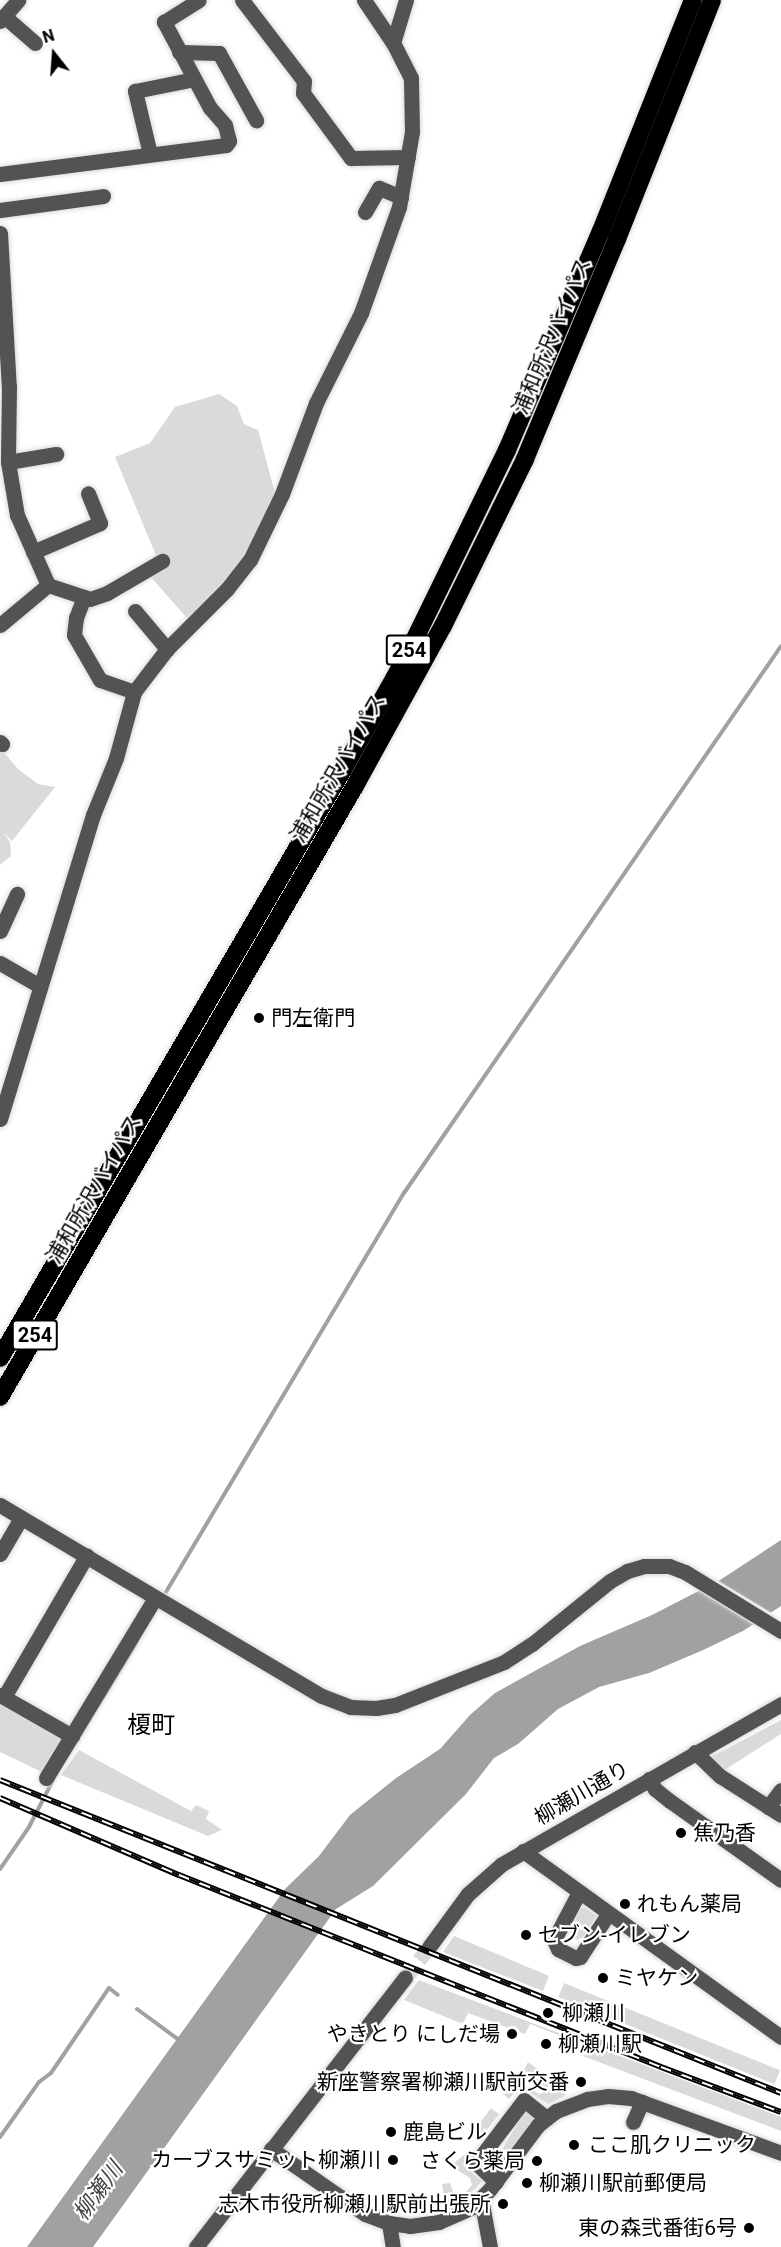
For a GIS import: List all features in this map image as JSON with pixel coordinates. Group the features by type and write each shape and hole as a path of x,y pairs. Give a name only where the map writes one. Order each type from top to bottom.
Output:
{"highway":[{"name":"浦和所沢バイパス","path":"0,1358 344,768 417,636 512,439 601,231 693,0"},
{"name":"浦和所沢バイパス","path":"0,1397 356,784 443,626 529,448 609,258 712,0"}],"street":[{"path":"18,0 2,19 36,43"},
{"path":"0,174 226,145 229,141 225,125 210,108 164,22 199,0"},
{"path":"242,0 271,34 304,81 303,93 351,158 408,157"},
{"path":"0,1119 93,816 116,758 134,692 168,649 227,589 250,560 282,494 316,403 361,313 401,197 412,132 411,78 393,43 364,0"},
{"path":"393,43 406,0"},
{"path":"179,52 219,53 256,120"},
{"path":"150,154 135,91 194,79"},
{"path":"365,212 379,188 401,197"},
{"path":"0,210 102,196"},
{"path":"0,233 9,387 4,444 15,509 48,585 90,599 107,593 162,561"},
{"path":"8,462 56,454"},
{"path":"33,552 100,523 88,493"},
{"path":"0,625 48,585"},
{"path":"84,597 76,618 75,635 100,680 134,692"},
{"path":"135,611 168,649"},
{"path":"0,931 17,894"},
{"path":"0,963 40,986"},
{"path":"0,1505 322,1696 350,1707 376,1708 407,1701 504,1662 532,1644 627,1571 644,1566 660,1565 677,1569 781,1631"},
{"path":"0,1554 21,1518"},
{"path":"72,1736 2,1696 87,1555"},
{"path":"46,1778 156,1598"},
{"name":"柳瀬川通り","path":"429,1947 476,1886 492,1871 523,1851 781,1704"},
{"path":"695,1752 716,1772 775,1811 781,1790"},
{"path":"649,1779 655,1789 670,1801 781,1880"},
{"path":"523,1851 578,1894 781,2037"},
{"path":"578,1894 554,1940 558,1949 580,1958 608,1914"},
{"path":"196,2247 405,1978"},
{"path":"271,2149 356,2209 389,2223 419,2226 439,2222 463,2212 481,2199 531,2133 546,2118 568,2105 597,2097 619,2096 642,2102 781,2153"},
{"path":"496,2182 476,2163 524,2100 546,2118"},
{"path":"633,2122 642,2102"},
{"path":"481,2199 490,2247"},
{"path":"389,2223 393,2247"}],"shaded area":[{"path":"219,394 237,406 244,424 258,430 275,493 244,557 218,590 187,618 149,575 159,572 160,565 115,457 150,443 175,407"},
{"path":"0,748 19,770 38,784 55,787 12,841 4,833 10,842 11,856 0,865"},
{"path":"0,1704 60,1739 61,1744 42,1772 0,1752"},
{"path":"781,1720 781,1734 723,1771 714,1764 713,1756"},
{"path":"79,1750 191,1811 196,1805 209,1811 206,1819 222,1830 208,1836 61,1775"},
{"path":"580,1908 585,1908 597,1916 582,1938 576,1940 570,1932"},
{"path":"454,1936 549,1976 543,1991 443,1952"},
{"path":"419,1980 781,2117 781,2131 580,2055 584,2045 530,2024 525,2034 468,2013 463,2024 404,2000"},
{"path":"564,1983 780,2070 774,2084 558,1997"},
{"path":"528,2062 554,2082 552,2085 546,2087 523,2072"},
{"path":"518,2080 539,2094 557,2089 566,2095 548,2104 520,2086 509,2099 503,2094"},
{"path":"491,2108 499,2114 480,2140 472,2134"},
{"path":"527,2108 537,2114 501,2174 491,2168"},
{"path":"464,2155 468,2158 470,2171 482,2181 474,2190 446,2208 442,2184 450,2183 453,2192 459,2194 466,2192 472,2185 470,2178 457,2170 454,2163"}],"water":[{"path":"781,1540 781,1606 743,1631 701,1651 649,1673 599,1687 558,1709 518,1744 494,1758 466,1794 373,1886 336,1909 93,2247 27,2247 285,1889 319,1856 350,1815 396,1778 440,1749 470,1715 495,1693 580,1646 652,1615 720,1580"}],"pier":[{"path":"715,1579 773,1614 756,1626 696,1589"}],"waterway":[{"path":"166,1592 404,1193 781,646"},
{"path":"66,1758 137,1642"},
{"path":"0,1869 29,1827 53,1780"},
{"path":"0,2137 39,2082 51,2073 109,1988 118,1995"},
{"path":"137,2009 179,2040"}],"tunnel":[{"path":"405,1978 429,1947"}],"railway":[{"path":"0,1780 781,2093"},
{"path":"0,1798 179,1875 661,2067 781,2112"}],"place":[{"name":"門左衛門","path":"259,1018"},
{"name":"焦乃香","path":"681,1833"},
{"name":"れもん薬局","path":"625,1904"},
{"name":"セブン-イレブン","path":"526,1935"},
{"name":"ミヤケン","path":"603,1978"},
{"name":"柳瀬川","path":"548,2013"},
{"name":"やきとり にしだ場","path":"512,2034"},
{"name":"柳瀬川駅","path":"546,2044"},
{"name":"新座警察署柳瀬川駅前交番","path":"581,2082"},
{"name":"鹿島ビル","path":"391,2132"},
{"name":"ここ肌クリニック","path":"574,2145"},
{"name":"カーブスサミット柳瀬川","path":"393,2160"},
{"name":"さくら薬局","path":"537,2161"},
{"name":"柳瀬川駅前郵便局","path":"527,2183"},
{"name":"志木市役所柳瀬川駅前出張所","path":"503,2204"},
{"name":"東の森弐番街6号","path":"749,2228"}],"district":[{"name":"榎町","path":"151,1726"}]}
